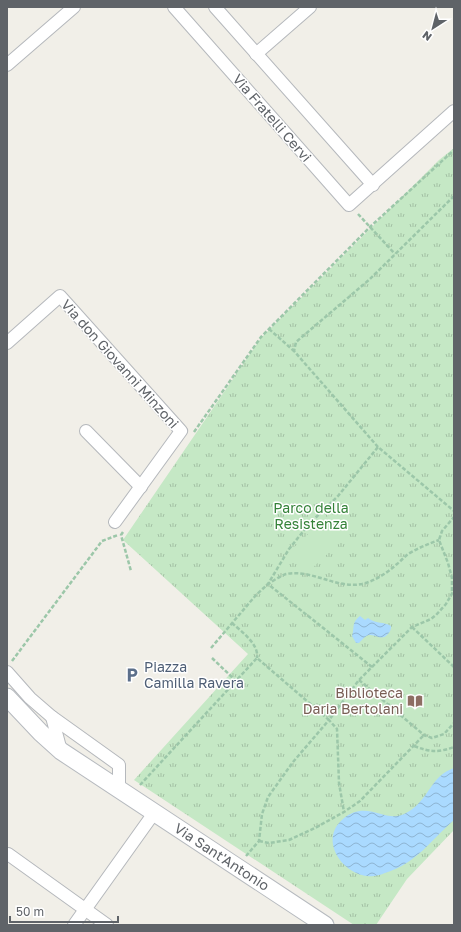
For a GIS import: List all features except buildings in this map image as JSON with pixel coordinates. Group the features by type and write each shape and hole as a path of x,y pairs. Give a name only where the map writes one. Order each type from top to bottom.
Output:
{"main road":[{"name":"Via Sant'Antonio","path":"7,697 40,733 61,751 325,925"}],"street":[{"path":"7,65 74,7"},
{"name":"Via Fratelli Cervi","path":"174,7 349,205"},
{"path":"215,7 373,185"},
{"path":"256,54 310,7"},
{"path":"349,205 454,111"},
{"name":"Via don Giovanni Minzoni","path":"7,343 60,296 181,431 141,487 120,526"},
{"path":"86,431 141,487"},
{"path":"9,666 30,698 52,717 119,765 118,788"},
{"path":"52,717 61,751"},
{"path":"74,925 154,813"},
{"path":"8,854 107,925"}],"path":[{"path":"190,437 261,337 370,228 454,150"},
{"path":"294,351 296,342 370,279 454,196"},
{"path":"349,205 395,254"},
{"path":"269,329 294,351 378,447 454,511"},
{"path":"268,584 298,537 323,508 338,496 378,447"},
{"path":"244,858 259,841 262,814 268,797 293,762 329,720 359,680 412,627 431,619 446,604 453,591 452,578 439,540 442,531 454,517"},
{"path":"120,526 131,571"},
{"path":"9,666 102,541 121,534"},
{"path":"211,648 256,595 268,584 282,576 291,574 307,575 347,585 362,584 376,579 387,572 407,555 439,540"},
{"path":"268,584 372,667"},
{"path":"138,787 257,658 258,654 253,644 244,633 232,623"},
{"path":"412,627 454,667"},
{"path":"212,658 236,681"},
{"path":"257,658 329,720 337,729 339,783 344,812"},
{"path":"359,680 424,735 432,738 444,734 454,723"},
{"path":"259,841 269,843 289,840 344,812 360,801 424,735"},
{"path":"414,746 431,752 441,752 454,747"}],"green space":[{"name":"Parco della Resistenza","path":"454,148 454,830 407,879 376,925 354,925 134,780 248,654 123,540 261,338 439,160"},
{"path":"331,513 350,533 308,572 289,552"}],"water":[{"path":"360,616 365,620 368,618 375,622 391,626 390,631 385,637 369,635 359,643 356,643 352,636 354,623"},
{"path":"454,768 454,820 415,857 396,869 371,876 358,874 349,869 342,862 336,854 333,845 333,836 336,827 343,819 352,813 360,811 368,811 391,816 399,816 406,813 418,804 437,779 447,771"}],"place":[{"name":"Piazza Camilla Ravera","path":"132,675"},
{"name":"Biblioteca Daria Bertolani","path":"415,701"}]}
